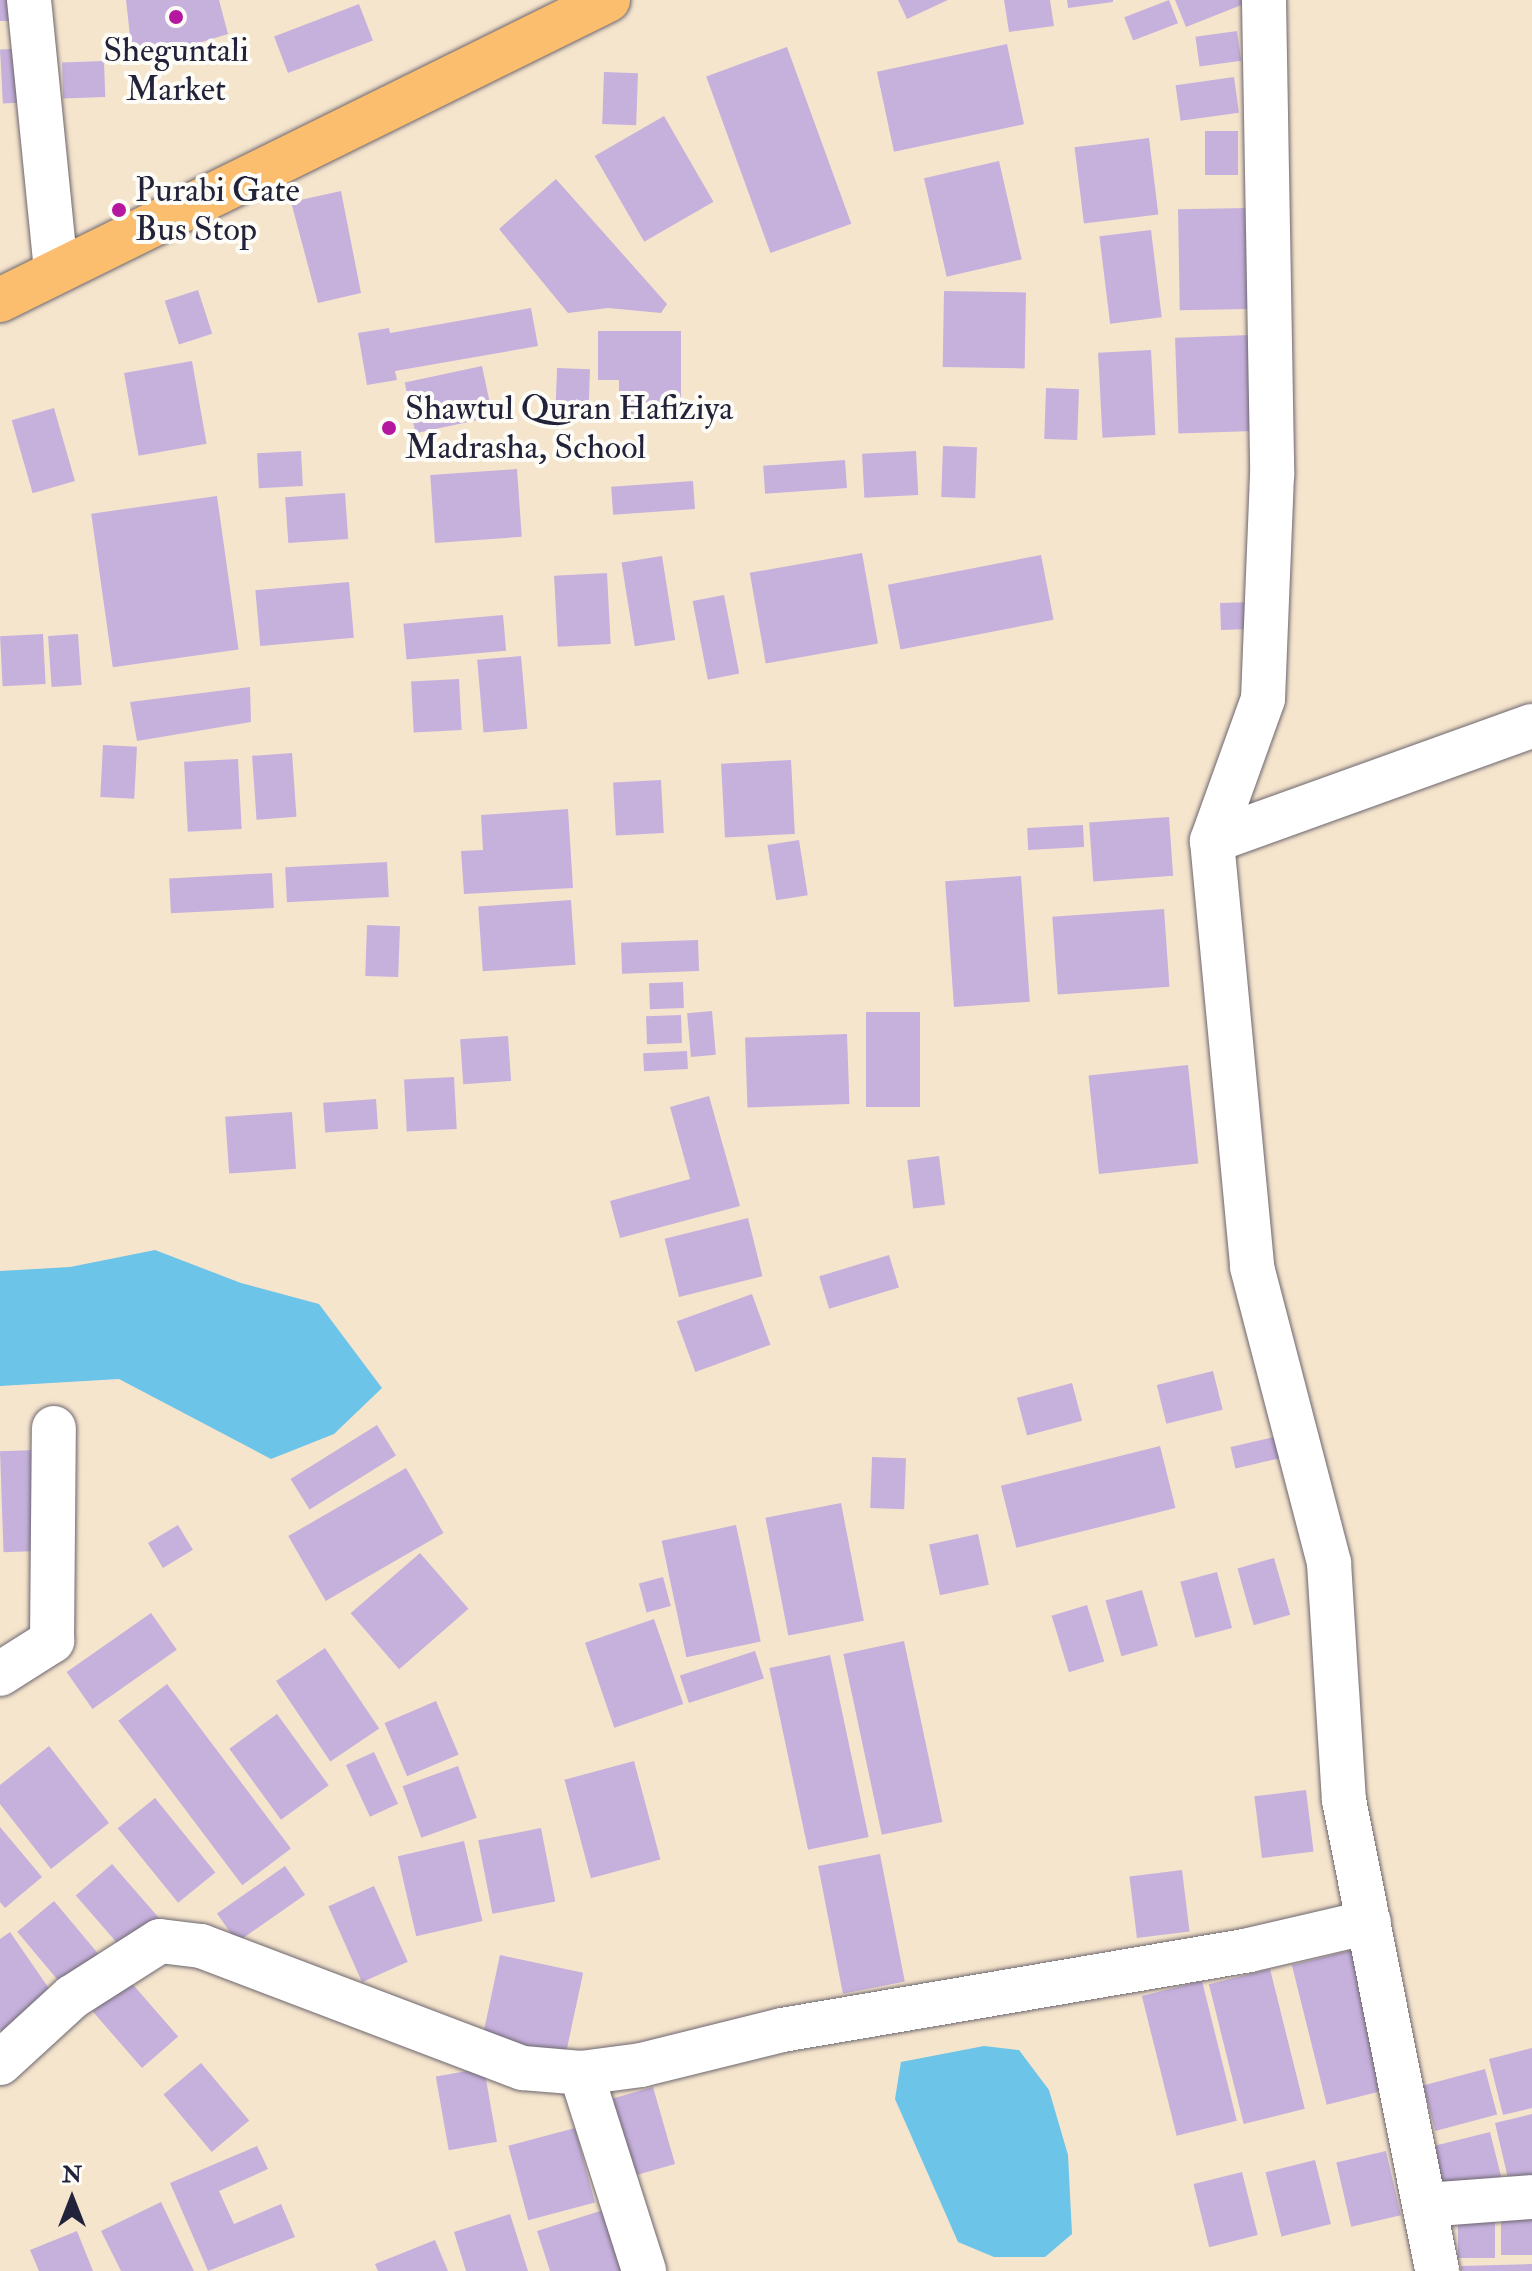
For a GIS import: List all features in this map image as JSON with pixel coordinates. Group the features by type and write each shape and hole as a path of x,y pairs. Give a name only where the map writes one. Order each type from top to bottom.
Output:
{"highway":[{"path":"0,300 608,0"}],"street":[{"path":"29,0 56,272"},
{"path":"1264,0 1272,475 1263,699 1212,841 1252,1267 1329,1563 1344,1800 1437,2271"},
{"path":"1212,841 1532,726"},
{"path":"0,1674 52,1641 54,1428"},
{"path":"0,2063 72,1997 160,1941 201,1946 523,2068 581,2073 641,2065 782,2030 1249,1950 1369,1922"},
{"path":"581,2073 644,2271"},
{"path":"1425,2205 1532,2197"}],"water":[{"path":"155,1250 241,1283 319,1304 382,1388 334,1434 271,1459 119,1379 0,1386 0,1271 70,1267"},
{"path":"984,2046 1019,2050 1049,2090 1068,2155 1072,2234 1045,2257 994,2257 958,2242 895,2099 901,2062"}],"building":[{"path":"0,0 11,0 11,21 0,21"},
{"name":"Sheguntali Market","path":"126,0 219,0 228,34 133,63"},
{"path":"898,0 948,0 907,19"},
{"path":"1004,0 1050,0 1054,26 1009,32"},
{"path":"1067,0 1113,0 1113,2 1068,8"},
{"path":"1169,0 1178,23 1133,41 1124,17"},
{"path":"1175,0 1242,0 1244,4 1186,27"},
{"path":"359,4 373,40 288,73 274,37"},
{"path":"1237,31 1241,61 1200,67 1195,37"},
{"path":"1007,44 1024,124 894,152 877,72"},
{"path":"787,47 851,224 770,253 706,76"},
{"path":"30,48 33,102 3,103 0,50"},
{"path":"104,61 105,97 63,98 62,62"},
{"path":"604,72 638,73 636,125 602,124"},
{"path":"1234,77 1239,113 1181,121 1176,85"},
{"path":"664,116 714,202 644,242 595,156"},
{"path":"1205,131 1238,131 1238,175 1205,175"},
{"path":"1149,138 1158,214 1084,224 1075,147"},
{"path":"999,161 1022,259 947,277 924,178"},
{"path":"556,179 667,304 661,313 608,308 568,313 499,229"},
{"path":"341,191 361,293 318,303 291,202"},
{"path":"1247,208 1249,309 1180,310 1178,209"},
{"path":"1151,230 1162,317 1110,324 1099,236"},
{"path":"198,290 212,334 179,345 165,301"},
{"path":"944,291 1026,292 1025,368 943,367"},
{"path":"531,308 538,346 395,371 397,380 367,385 358,333 389,328 390,333"},
{"path":"598,331 681,331 681,417 619,417 619,380 598,380"},
{"path":"1251,335 1254,431 1178,434 1175,338"},
{"path":"1151,350 1155,435 1103,438 1098,353"},
{"path":"192,361 207,444 139,456 124,373"},
{"path":"482,366 493,417 416,433 405,382"},
{"path":"557,368 590,369 588,420 555,419"},
{"path":"1046,388 1079,389 1077,440 1044,439"},
{"path":"54,408 75,481 33,493 12,420"},
{"path":"943,446 977,447 975,498 941,497"},
{"path":"301,451 303,486 259,488 257,453"},
{"path":"916,451 918,495 864,498 862,454"},
{"path":"845,460 847,488 765,494 763,466"},
{"path":"517,469 522,537 435,543 430,475"},
{"path":"693,481 695,509 613,515 611,487"},
{"path":"345,493 348,539 288,543 285,497"},
{"path":"217,496 239,649 113,667 91,514"},
{"path":"862,553 878,644 766,663 750,573"},
{"path":"1041,555 1054,620 900,650 888,585"},
{"path":"662,556 675,640 635,646 622,562"},
{"path":"607,573 611,644 558,647 554,576"},
{"path":"349,582 354,638 260,646 255,590"},
{"path":"724,595 739,674 708,680 693,601"},
{"path":"1251,602 1252,629 1221,630 1220,603"},
{"path":"503,615 506,651 407,660 403,624"},
{"path":"43,634 46,684 3,686 0,636"},
{"path":"78,634 82,685 52,687 48,636"},
{"path":"521,656 527,729 484,733 477,660"},
{"path":"459,679 462,730 414,732 411,682"},
{"path":"250,687 251,722 137,741 130,702"},
{"path":"103,745 137,747 134,799 100,797"},
{"path":"292,753 296,817 257,820 252,756"},
{"path":"238,759 242,829 188,832 184,762"},
{"path":"791,760 795,834 725,838 721,764"},
{"path":"661,780 664,833 616,835 613,783"},
{"path":"568,809 573,888 464,894 461,851 483,850 481,815"},
{"path":"1169,817 1173,876 1093,881 1089,823"},
{"path":"1083,825 1084,847 1028,850 1027,828"},
{"path":"799,840 808,895 776,900 767,845"},
{"path":"387,862 389,897 287,902 285,867"},
{"path":"272,873 274,908 171,913 169,878"},
{"path":"1021,876 1030,1002 954,1007 945,881"},
{"path":"571,900 576,965 483,971 478,906"},
{"path":"1164,909 1169,987 1058,995 1052,917"},
{"path":"367,925 400,926 398,977 365,976"},
{"path":"698,940 699,971 622,974 621,943"},
{"path":"683,982 684,1008 650,1009 649,983"},
{"path":"712,1011 716,1055 691,1057 687,1013"},
{"path":"866,1012 920,1012 920,1107 866,1107"},
{"path":"681,1015 682,1043 647,1044 646,1016"},
{"path":"847,1034 849,1104 748,1108 745,1038"},
{"path":"508,1036 511,1081 463,1084 460,1039"},
{"path":"687,1051 688,1069 644,1071 643,1053"},
{"path":"1188,1065 1198,1163 1099,1174 1089,1075"},
{"path":"454,1077 457,1129 407,1132 404,1080"},
{"path":"709,1096 740,1206 620,1238 610,1201 690,1179 670,1107"},
{"path":"376,1099 378,1129 325,1133 323,1103"},
{"path":"292,1112 296,1169 229,1174 225,1117"},
{"path":"939,1156 945,1205 913,1209 907,1160"},
{"path":"748,1218 763,1276 679,1297 665,1239"},
{"path":"889,1255 899,1288 829,1309 819,1276"},
{"path":"752,1294 770,1345 695,1372 677,1321"},
{"path":"1213,1371 1223,1410 1166,1424 1157,1385"},
{"path":"1072,1383 1082,1421 1027,1435 1017,1398"},
{"path":"377,1425 396,1456 310,1510 290,1479"},
{"path":"1287,1434 1292,1455 1235,1468 1230,1447"},
{"path":"1160,1446 1175,1508 1016,1548 1001,1486"},
{"path":"35,1450 39,1551 4,1552 0,1451"},
{"path":"872,1457 906,1458 904,1509 870,1508"},
{"path":"406,1468 444,1533 326,1601 288,1536"},
{"path":"841,1503 864,1621 788,1635 765,1518"},
{"path":"178,1525 193,1550 163,1568 148,1543"},
{"path":"736,1525 761,1641 686,1657 662,1541"},
{"path":"978,1534 989,1585 940,1595 929,1544"},
{"path":"420,1553 469,1609 399,1669 351,1613"},
{"path":"1274,1558 1290,1615 1254,1625 1237,1568"},
{"path":"1217,1572 1232,1628 1195,1638 1180,1582"},
{"path":"663,1577 671,1606 647,1612 639,1583"},
{"path":"1142,1590 1158,1646 1121,1656 1105,1600"},
{"path":"1087,1605 1104,1661 1069,1672 1052,1616"},
{"path":"151,1613 177,1650 92,1709 67,1672"},
{"path":"654,1619 683,1704 614,1728 585,1643"},
{"path":"904,1641 942,1822 882,1835 843,1654"},
{"path":"325,1648 379,1728 330,1761 276,1681"},
{"path":"755,1651 764,1679 689,1703 680,1675"},
{"path":"830,1655 869,1837 808,1850 769,1668"},
{"path":"167,1684 291,1849 242,1885 118,1721"},
{"path":"436,1701 459,1754 407,1776 384,1723"},
{"path":"277,1714 329,1785 281,1820 229,1749"},
{"path":"49,1746 109,1823 51,1869 0,1804 0,1785"},
{"path":"374,1752 398,1804 370,1817 346,1765"},
{"path":"634,1761 660,1860 591,1878 564,1780"},
{"path":"458,1766 477,1818 421,1838 403,1786"},
{"path":"1306,1790 1314,1852 1262,1858 1254,1796"},
{"path":"155,1798 215,1873 178,1903 118,1828"},
{"path":"0,1827 42,1877 5,1908 0,1902"},
{"path":"541,1828 555,1902 492,1914 478,1840"},
{"path":"464,1841 482,1921 416,1936 398,1856"},
{"path":"880,1854 905,1982 843,1994 818,1866"},
{"path":"112,1864 161,1921 125,1952 76,1895"},
{"path":"285,1866 305,1895 237,1942 217,1914"},
{"path":"1182,1870 1190,1932 1137,1938 1129,1876"},
{"path":"374,1886 408,1962 362,1982 328,1906"},
{"path":"54,1901 102,1958 65,1989 17,1932"},
{"path":"10,1932 59,2003 7,2039 0,2029 0,1939"},
{"path":"1352,1950 1387,2090 1327,2105 1292,1965"},
{"path":"500,1955 583,1973 565,2060 481,2042"},
{"path":"1270,1969 1305,2109 1244,2124 1209,1984"},
{"path":"129,1980 178,2037 142,2068 93,2011"},
{"path":"1202,1981 1237,2121 1177,2136 1142,1996"},
{"path":"1532,2048 1532,2108 1503,2115 1489,2059"},
{"path":"201,2063 249,2120 212,2152 163,2094"},
{"path":"484,2068 497,2142 449,2150 436,2077"},
{"path":"1485,2069 1497,2114 1435,2131 1423,2086"},
{"path":"653,2087 675,2164 618,2180 596,2103"},
{"path":"1532,2114 1532,2182 1510,2187 1495,2123"},
{"path":"575,2128 595,2202 528,2220 508,2146"},
{"path":"1490,2132 1502,2181 1444,2195 1432,2147"},
{"path":"257,2146 268,2169 219,2191 234,2224 281,2204 295,2237 208,2271 170,2183"},
{"path":"1386,2151 1401,2215 1351,2227 1336,2162"},
{"path":"1315,2160 1331,2224 1281,2236 1266,2172"},
{"path":"1242,2172 1258,2235 1209,2247 1193,2184"},
{"path":"161,2202 194,2271 121,2271 101,2231"},
{"path":"616,2206 637,2271 550,2271 537,2231"},
{"path":"1501,2209 1532,2209 1532,2255 1501,2255"},
{"path":"1458,2213 1495,2213 1495,2258 1458,2258"},
{"path":"510,2214 528,2271 466,2271 454,2232"},
{"path":"77,2231 93,2271 39,2271 30,2250"},
{"path":"435,2240 448,2271 378,2271 375,2264"},
{"path":"1532,2264 1532,2271 1461,2271 1461,2266"}],"place":[{"name":"Sheguntali Market","path":"176,17"},
{"name":"Purabi Gate Bus Stop","path":"119,210"},
{"name":"Shawtul Quran Hafiziya Madrasha, School","path":"389,428"}]}
